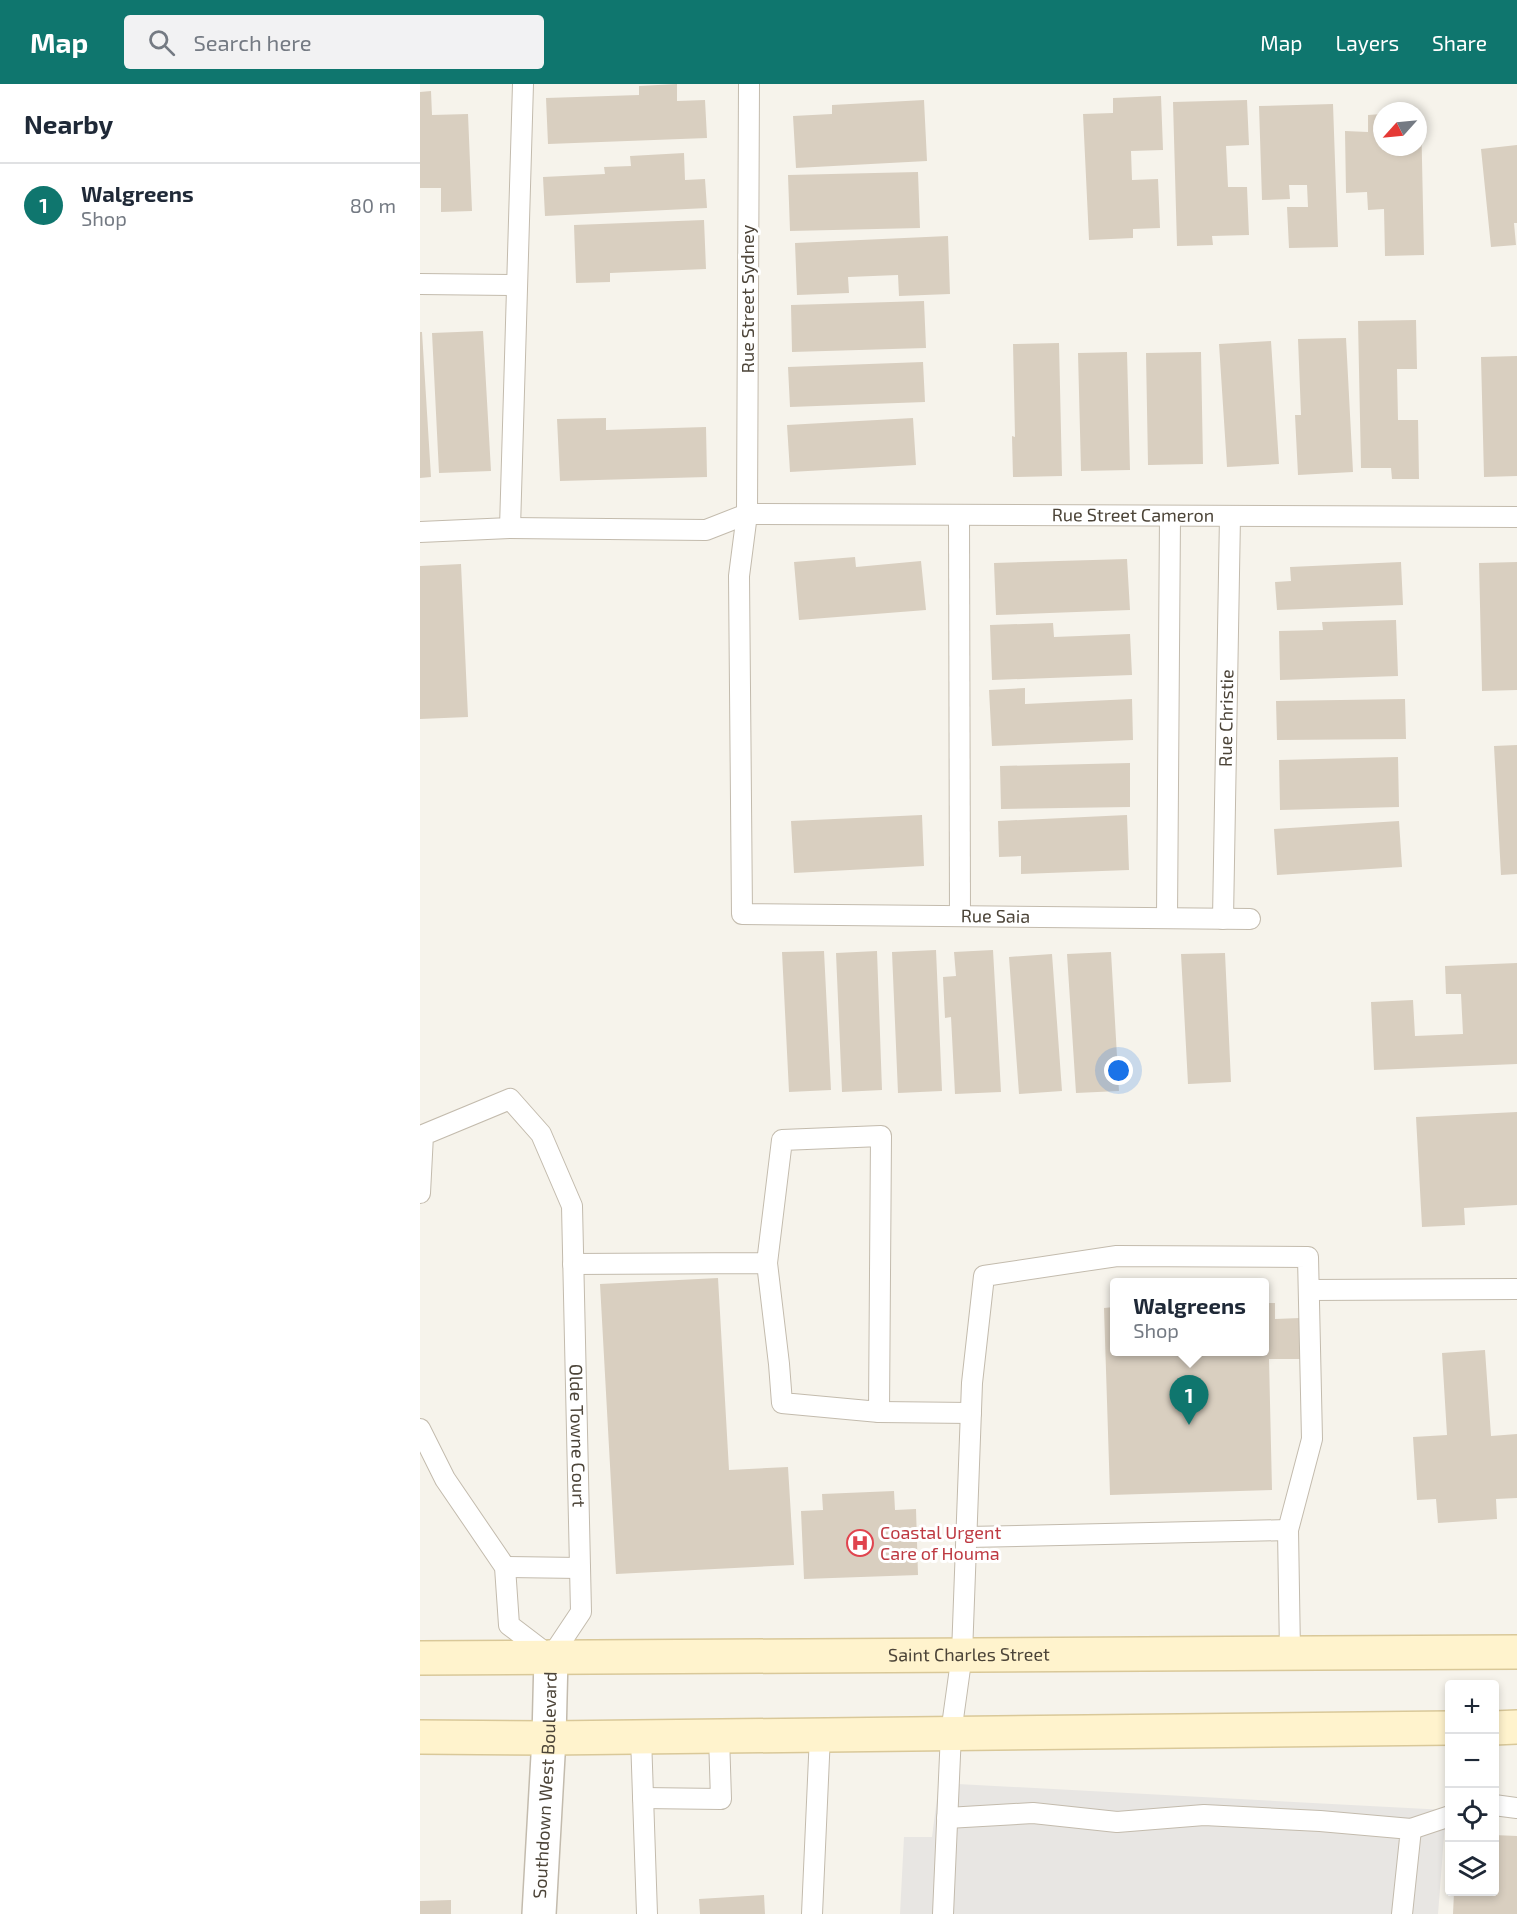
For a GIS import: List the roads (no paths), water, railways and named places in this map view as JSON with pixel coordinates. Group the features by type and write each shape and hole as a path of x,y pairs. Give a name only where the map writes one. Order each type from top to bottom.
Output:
{"street":[{"name":"Saint Charles Street","path":"420,1658 1517,1652"},
{"name":"Southdown West Boulevard","path":"539,1914 549,1738 550,1657"},
{"path":"1499,1728 1517,1727"},
{"path":"420,1737 549,1738 1445,1728"}],"lane":[{"path":"510,528 523,84"},
{"name":"Rue Street Sydney","path":"742,914 739,576 747,514 749,84"},
{"path":"420,284 517,285"},
{"path":"420,532 510,528 706,530 747,514"},
{"name":"Rue Street Cameron","path":"747,514 1517,517"},
{"path":"959,515 960,916"},
{"path":"1167,918 1170,516"},
{"name":"Rue Christie","path":"1223,919 1230,516"},
{"name":"Rue Saia","path":"742,914 1250,919"},
{"name":"Olde Towne Court","path":"420,1193 423,1135 510,1099 541,1134 572,1206 581,1612 550,1657"},
{"path":"879,1412 881,1136 782,1140 767,1263 782,1403 879,1412 971,1413"},
{"path":"943,1914 951,1733 963,1654 971,1413 984,1276 1117,1256 1308,1257 1312,1439 1288,1530 1290,1653"},
{"path":"573,1264 767,1263"},
{"path":"1309,1290 1517,1289"},
{"path":"420,1429 445,1479 505,1567 509,1624 550,1657"},
{"path":"967,1538 1288,1530"},
{"path":"505,1567 580,1568"},
{"path":"812,1914 820,1735"},
{"path":"643,1798 721,1799 719,1736"},
{"path":"641,1737 647,1914"},
{"path":"1499,1806 1517,1808"},
{"path":"947,1818 1033,1813 1117,1822 1204,1815 1320,1821 1412,1829 1445,1817"},
{"path":"1402,1914 1412,1829"}],"place":[{"name":"Walgreens","path":"1189,1425"},
{"name":"Coastal Urgent Care of Houma","path":"860,1543"}]}
